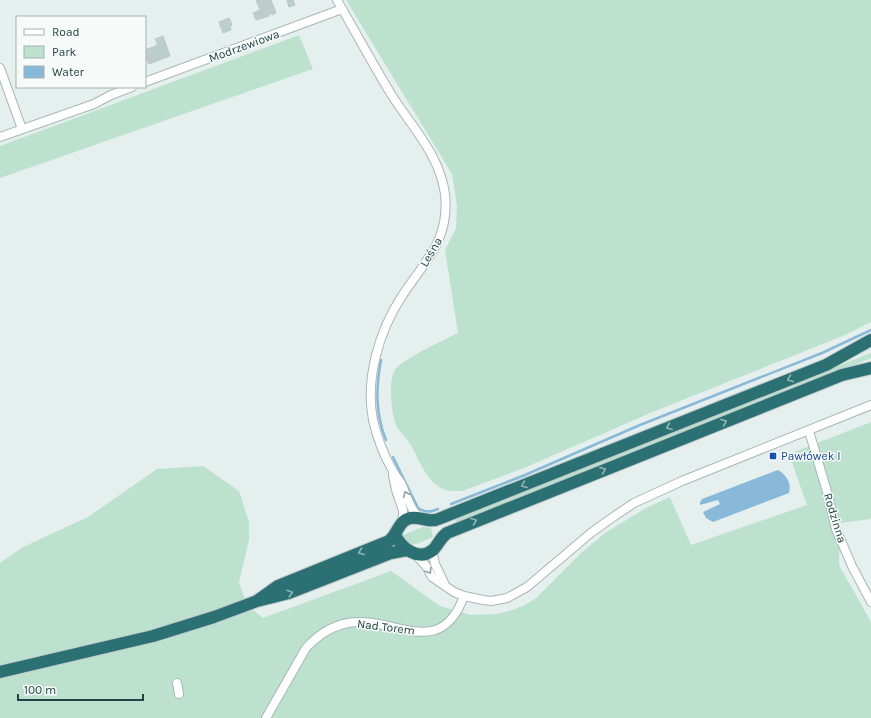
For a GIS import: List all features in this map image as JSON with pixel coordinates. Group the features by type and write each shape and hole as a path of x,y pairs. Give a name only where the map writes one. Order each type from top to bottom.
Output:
{"highway":[{"path":"257,601 278,586 389,541 395,535 403,522 410,518 441,518 826,365 871,340"},
{"path":"0,672 153,636 214,617 257,601 290,594 399,550 425,554 437,546 440,539 447,533 464,525 842,375 871,368"},
{"path":"424,519 435,526 440,539"},
{"path":"395,535 402,545 411,552"}],"street":[{"name":"Leśna","path":"337,0 392,95 435,159 442,176 446,216 440,240 431,256 401,298 385,329 375,361 371,390 372,409 378,436 392,470 401,484 412,508 424,519"},
{"name":"Modrzewiowa","path":"146,82 342,9"},
{"path":"0,68 22,129"},
{"path":"0,137 94,104 130,88"},
{"path":"411,552 426,566 432,577 464,596 491,601 507,598 527,587 592,532 634,504 682,481 871,405"},
{"name":"Rodzinna","path":"809,430 828,495 836,529 852,566 871,602"},
{"name":"Leśna","path":"392,470 396,490 403,510 403,522"},
{"path":"432,550 435,564 446,586"},
{"name":"Nad Torem","path":"266,718 306,648 315,638 325,631 335,626 360,622 410,631 423,632 434,630 444,626 452,620 460,607 464,596"},
{"path":"177,683 179,694"}],"green space":[{"path":"346,0 871,0 871,322 843,336 655,411 524,468 462,491 448,491 441,488 426,474 410,444 397,427 393,415 391,390 393,375 397,367 424,350 458,333 445,250 456,228 457,206 452,174"},
{"path":"299,35 313,69 0,178 0,146"},
{"path":"871,353 871,358 457,524 455,519"},
{"path":"871,422 871,519 840,523 839,565 871,622 871,718 0,718 0,563 23,547 88,517 157,469 203,466 239,491 249,522 249,540 239,582 247,605 263,618 391,571 440,606 470,615 497,614 523,606 536,598 581,553 605,533 646,508 670,497 691,545 807,505 789,454"},
{"path":"423,527 431,528 433,537 417,544 410,544 403,539 403,535"}],"water":[{"path":"778,470 784,474 788,480 790,486 789,493 713,522 706,518 703,512 720,504 718,500 700,505 702,499"}],"building":[{"path":"256,0 271,0 276,13 272,15 271,13 269,16 256,20 253,13 260,10"},
{"path":"287,0 293,0 295,5 289,7"},
{"path":"229,18 232,25 230,26 231,30 223,33 219,22"},
{"path":"163,36 170,56 149,64 146,58 146,50 158,45 155,39"}],"waterway":[{"path":"451,504 525,475 640,425 822,353 871,330"},
{"path":"381,360 377,390 378,410 382,430 386,440"},
{"path":"393,457 418,508 428,512 438,509"}],"place":[{"name":"Pawłówek I","path":"773,456"}]}
